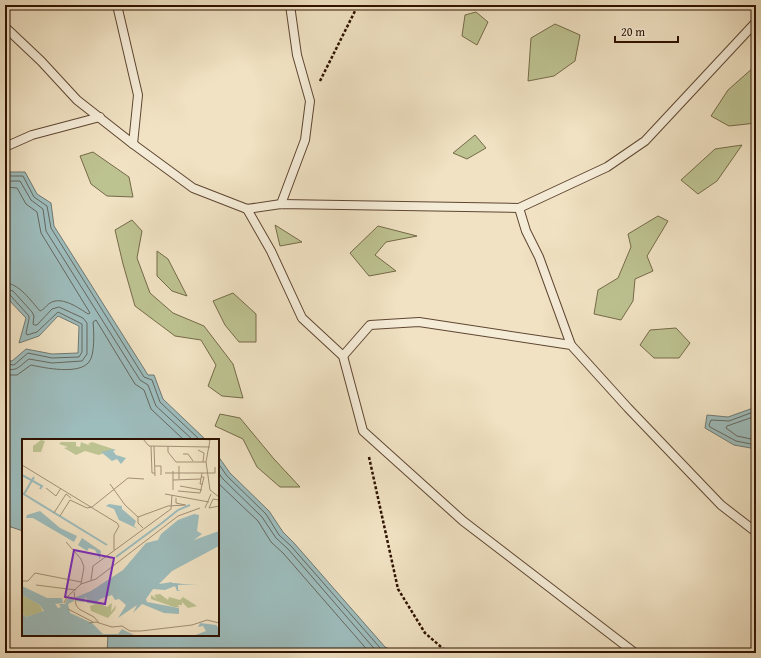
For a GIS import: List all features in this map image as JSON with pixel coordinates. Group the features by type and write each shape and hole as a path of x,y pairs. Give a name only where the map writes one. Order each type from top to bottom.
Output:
{"lane":[{"path":"116,5 138,95 133,144"},
{"path":"281,204 305,140 310,101 297,55 290,5"},
{"path":"5,27 41,61 77,100 133,144 193,188 248,209 281,204 519,208 607,167 646,142 756,22"},
{"path":"5,147 32,134 100,117"},
{"path":"519,208 526,231 539,257 571,345 628,408 721,505 756,532"},
{"path":"248,209 271,251 302,318 343,356 363,431 462,521 634,653"},
{"path":"343,356 370,324 419,322 571,345"}],"path":[{"path":"310,101 358,5"},
{"path":"363,431 398,589 425,633 448,653"}],"green space":[{"path":"476,12 488,22 477,45 462,36 465,15"},
{"path":"555,24 580,35 575,61 554,76 528,81 531,38"},
{"path":"754,67 756,67 756,123 729,126 711,116 728,90"},
{"path":"475,135 486,148 467,159 453,153"},
{"path":"742,145 717,181 698,194 681,180 715,149"},
{"path":"93,152 129,177 133,197 107,196 91,184 80,156"},
{"path":"658,216 668,221 647,256 653,271 635,279 633,301 621,320 594,314 598,290 618,278 631,247 628,234"},
{"path":"132,220 142,231 137,258 150,293 173,313 204,326 233,364 243,398 222,396 208,386 216,365 201,340 175,336 135,306 115,230"},
{"path":"275,225 302,242 280,246"},
{"path":"378,226 417,236 386,242 375,255 396,271 369,276 350,253"},
{"path":"157,251 168,259 187,296 172,291 157,276"},
{"path":"233,293 256,314 256,342 239,342 225,325 213,301"},
{"path":"676,328 690,343 679,358 654,358 640,345 650,330"},
{"path":"220,414 240,418 274,459 300,487 280,487 257,467 243,439 215,426"}],"water":[{"path":"5,172 25,172 37,194 51,203 54,226 148,375 154,375 163,399 205,439 22,439 22,531 5,525 5,360 12,361 26,349 52,354 78,353 79,326 58,316 39,336 19,343 26,318 5,297"},
{"path":"756,407 756,449 734,445 705,428 707,415 728,417"},
{"path":"219,457 230,473 269,511 283,532 385,647 398,653 107,653 108,636 219,636"}]}
